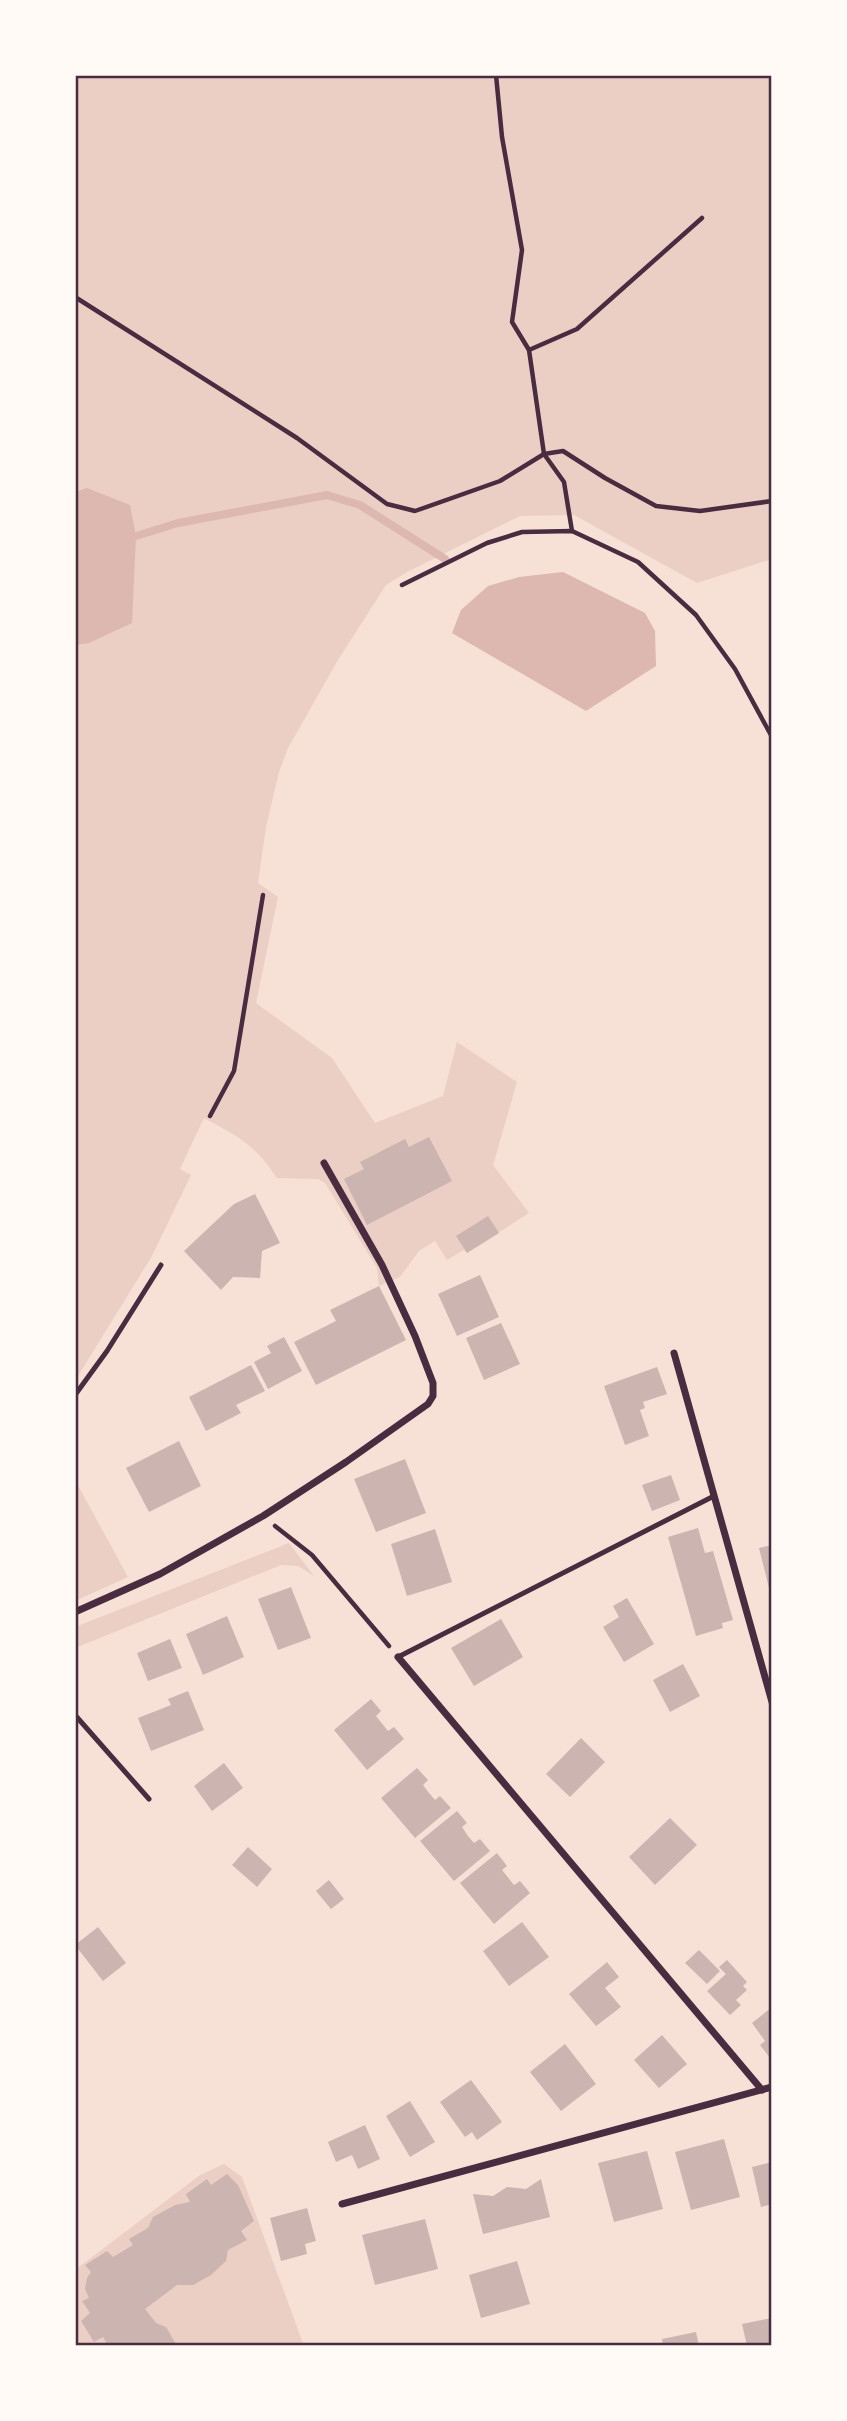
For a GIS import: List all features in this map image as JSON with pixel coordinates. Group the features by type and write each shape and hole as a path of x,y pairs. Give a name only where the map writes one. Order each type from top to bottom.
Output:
{"street":[{"path":"75,1612 160,1574 263,1516 346,1462 428,1404 433,1396 433,1383 415,1336 382,1265 324,1163"},
{"path":"674,1353 772,1702"},
{"path":"398,1657 762,2091"},
{"path":"342,2204 772,2087"}],"lane":[{"path":"75,1395 107,1351 161,1265"},
{"path":"398,1657 713,1496"},
{"path":"75,1715 149,1799"}],"path":[{"path":"496,75 502,137 522,250 512,322 529,349 544,454 564,482 572,531"},
{"path":"529,349 578,328 702,218"},
{"path":"75,297 296,438 387,504 415,511 500,481 544,454 563,450 605,478 656,506 700,511 772,501"},
{"path":"402,585 487,543 522,532 572,531 638,562 696,615 735,669 772,737"},
{"path":"210,1116 234,1071 263,895"},
{"path":"263,1516 312,1555 398,1657"}],"shaded area":[{"path":"75,75 772,75 772,559 697,583 574,515 520,516 407,572 386,585 338,660 288,748 279,772 266,827 258,883 278,897 256,1003 332,1058 375,1123 443,1096 457,1042 517,1082 493,1165 529,1213 467,1253 464,1250 447,1260 435,1241 419,1251 400,1277 379,1286 377,1268 325,1183 318,1179 277,1178 262,1158 245,1143 204,1118 180,1169 191,1175 152,1256 75,1381"},
{"path":"87,488 130,505 136,536 132,623 89,643 75,645 75,492"},
{"path":"563,572 645,613 655,631 656,666 586,711 452,633 461,610 488,586 519,577"},
{"path":"75,1480 128,1577 75,1601"},
{"path":"289,1543 314,1576 298,1566 281,1565 75,1648 75,1627"},
{"path":"224,2164 242,2177 304,2346 75,2346 75,2270 200,2175"}],"building":[{"path":"429,1137 452,1181 367,1225 344,1179 364,1169 360,1162 405,1139 409,1147"},
{"path":"255,1194 280,1243 262,1251 260,1278 233,1277 221,1290 184,1251 234,1204"},
{"path":"488,1216 499,1233 467,1253 456,1236"},
{"path":"480,1275 499,1317 457,1336 438,1294"},
{"path":"379,1286 406,1340 316,1385 294,1342 336,1321 330,1310"},
{"path":"501,1323 520,1364 484,1380 466,1338"},
{"path":"284,1337 302,1371 268,1389 254,1362 271,1353 267,1346"},
{"path":"251,1365 265,1391 236,1405 241,1413 206,1431 189,1397"},
{"path":"657,1367 667,1394 643,1402 645,1408 640,1410 649,1436 625,1445 604,1386"},
{"path":"179,1441 201,1486 149,1512 126,1468"},
{"path":"405,1459 426,1513 376,1532 354,1479"},
{"path":"671,1475 680,1500 652,1511 642,1485"},
{"path":"698,1528 705,1553 713,1551 733,1620 722,1623 723,1628 696,1636 668,1537"},
{"path":"435,1529 452,1582 407,1596 391,1544"},
{"path":"772,1545 772,1596 771,1596 759,1548"},
{"path":"291,1587 311,1638 278,1650 258,1599"},
{"path":"627,1598 654,1644 624,1662 603,1627 619,1617 613,1606"},
{"path":"227,1616 244,1657 203,1675 186,1634"},
{"path":"501,1619 523,1657 474,1686 451,1648"},
{"path":"170,1639 182,1668 148,1681 137,1653"},
{"path":"683,1664 700,1696 670,1712 653,1680"},
{"path":"188,1691 204,1730 151,1751 138,1718 171,1705 168,1699"},
{"path":"371,1699 381,1711 376,1716 388,1731 394,1727 404,1739 367,1770 334,1730"},
{"path":"581,1738 605,1762 570,1797 546,1774"},
{"path":"224,1763 243,1788 212,1811 194,1786"},
{"path":"417,1768 428,1780 423,1785 429,1793 435,1800 440,1796 451,1808 415,1838 381,1798"},
{"path":"457,1811 467,1823 462,1827 468,1836 474,1843 480,1839 490,1851 454,1881 420,1841"},
{"path":"670,1818 697,1845 655,1885 629,1857"},
{"path":"248,1847 272,1869 257,1887 232,1865"},
{"path":"497,1853 507,1866 502,1870 514,1885 520,1881 530,1893 494,1924 460,1883"},
{"path":"329,1880 344,1899 331,1909 316,1891"},
{"path":"522,1922 549,1957 509,1986 483,1951"},
{"path":"98,1927 126,1963 103,1981 75,1945"},
{"path":"699,1950 720,1971 707,1984 685,1963"},
{"path":"727,1960 747,1982 743,1986 747,1990 736,2000 741,2005 730,2015 707,1991 726,1974 719,1967"},
{"path":"607,1962 619,1977 605,1988 621,2007 596,2026 569,1994"},
{"path":"772,2007 770,2058 760,2045 765,2041 752,2023"},
{"path":"662,2035 687,2064 659,2088 634,2060"},
{"path":"565,2044 596,2084 561,2111 530,2072"},
{"path":"471,2080 502,2122 477,2140 472,2132 465,2137 440,2102"},
{"path":"410,2101 435,2142 410,2157 386,2116"},
{"path":"365,2125 380,2159 358,2169 352,2155 336,2162 328,2142"},
{"path":"724,2139 740,2197 691,2210 675,2152"},
{"path":"647,2151 663,2209 614,2222 598,2163"},
{"path":"772,2162 772,2204 761,2207 752,2167"},
{"path":"227,2174 238,2185 254,2221 241,2231 247,2240 228,2250 226,2261 211,2275 193,2285 177,2285 145,2309 156,2323 166,2327 177,2346 108,2346 103,2337 94,2342 81,2321 90,2313 82,2301 89,2298 85,2289 91,2272 85,2265 107,2251 113,2257 133,2245 129,2239 148,2228 153,2217 175,2205 190,2202 186,2194 207,2179 211,2185"},
{"path":"541,2179 550,2217 483,2234 473,2194 493,2196 507,2187 526,2189"},
{"path":"307,2208 316,2241 305,2244 307,2254 281,2261 270,2218"},
{"path":"425,2219 438,2269 375,2285 362,2235"},
{"path":"517,2261 530,2304 481,2318 469,2275"},
{"path":"772,2318 772,2346 747,2346 742,2324"},
{"path":"696,2332 699,2346 663,2346 662,2339"}],"waterway":[{"path":"136,536 178,523 327,495 360,505 445,559"}]}
